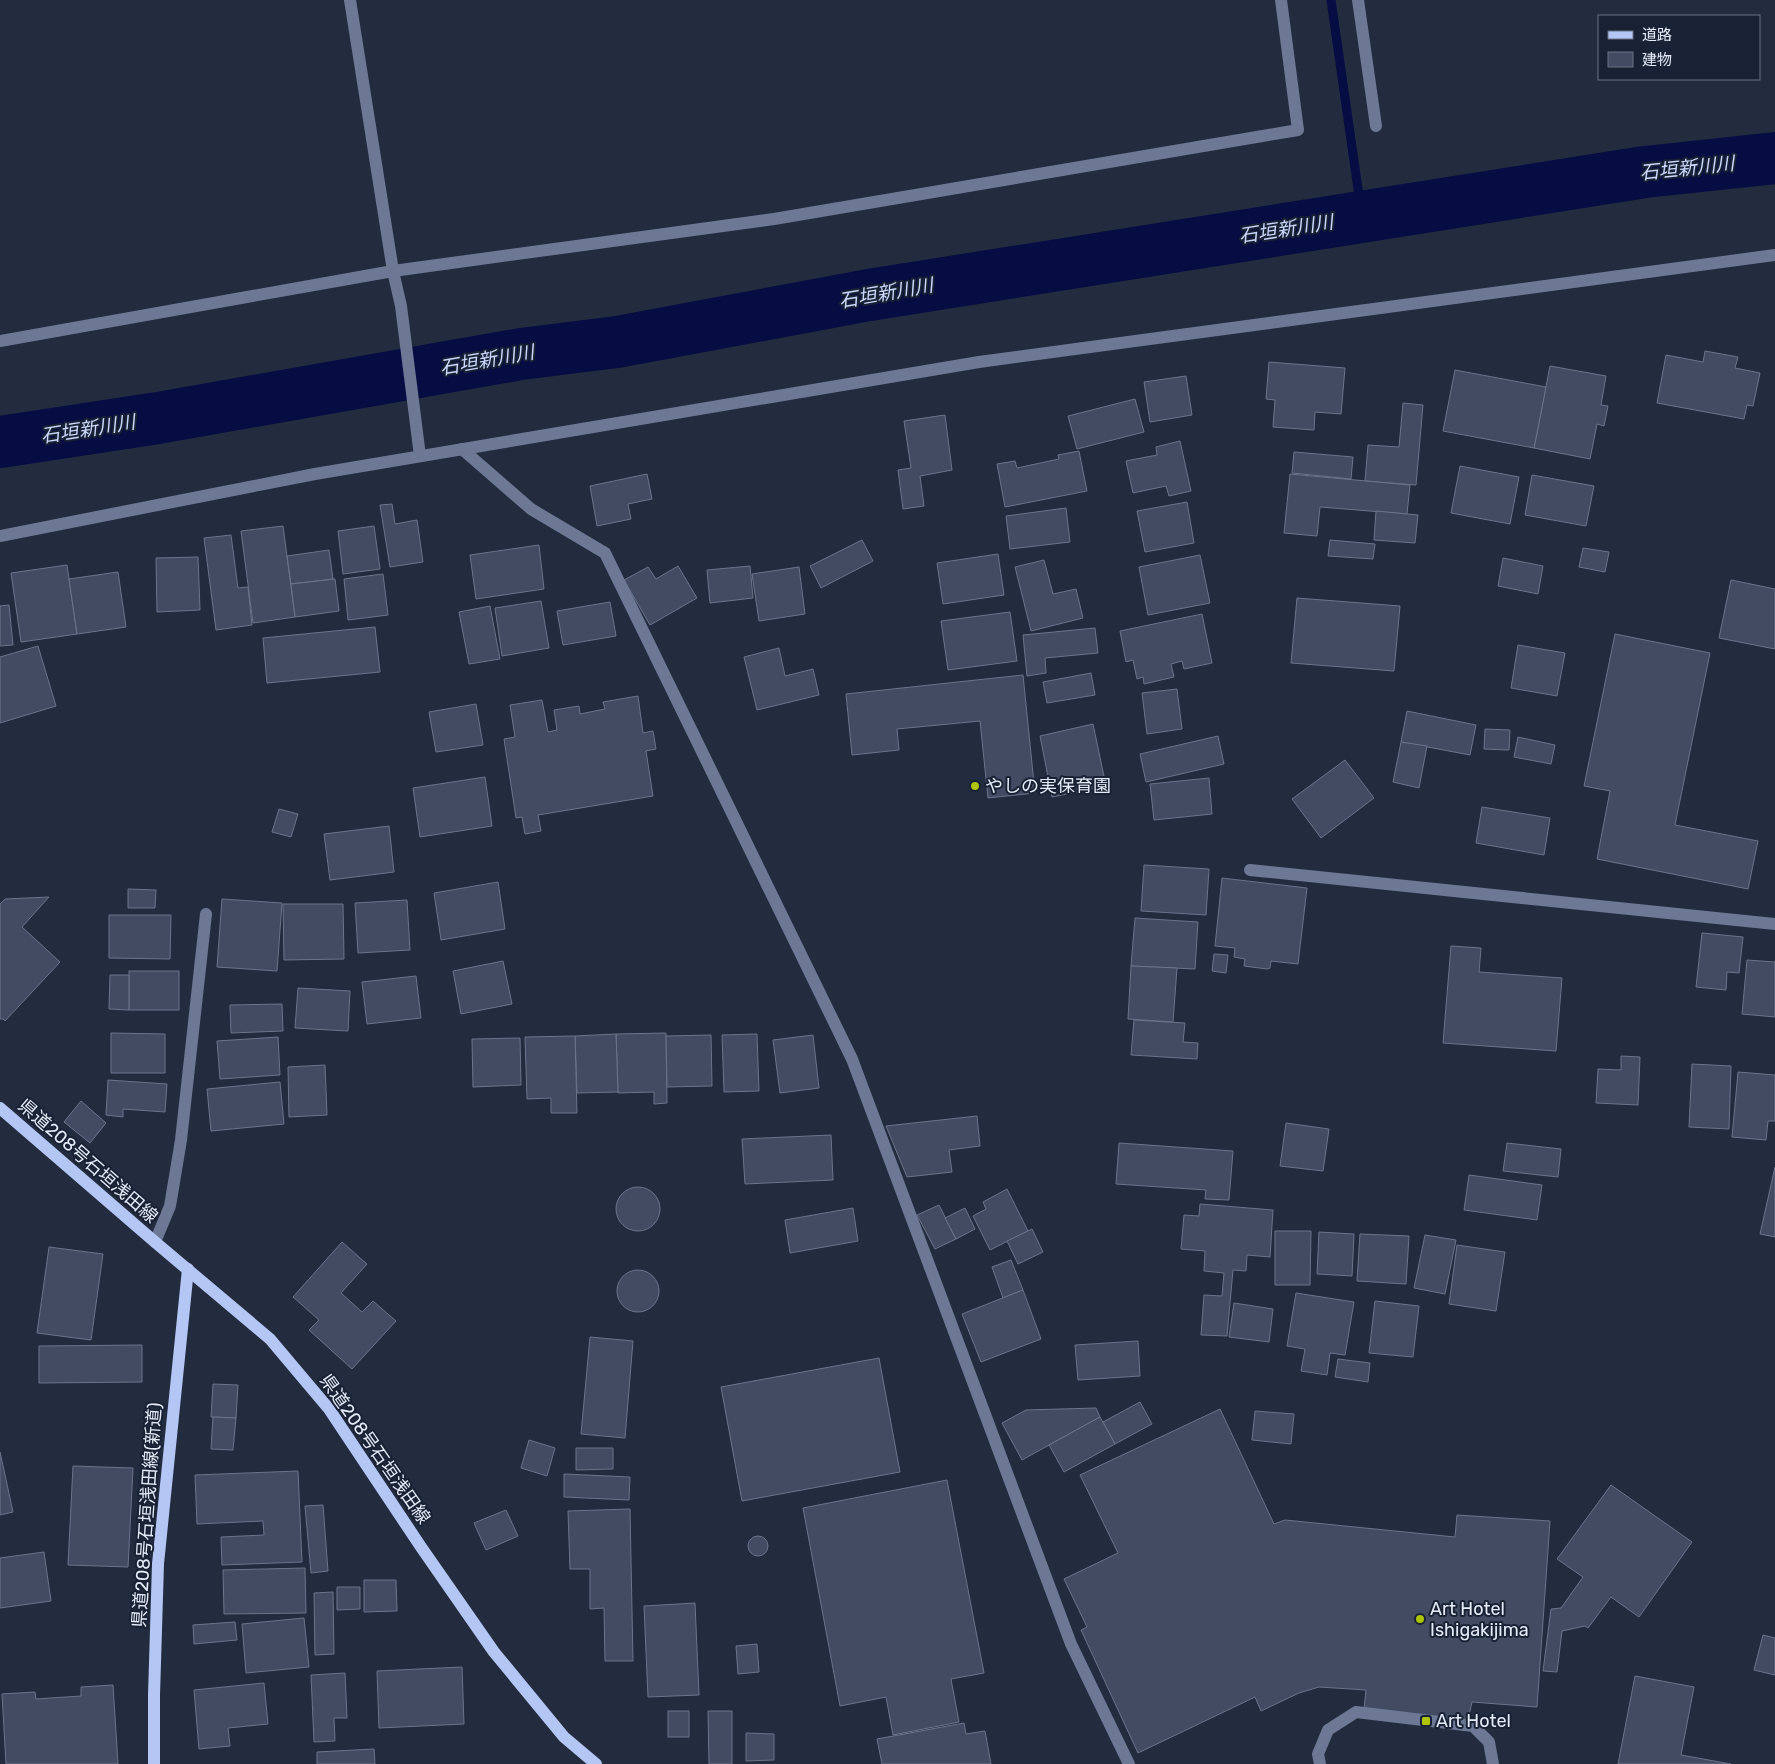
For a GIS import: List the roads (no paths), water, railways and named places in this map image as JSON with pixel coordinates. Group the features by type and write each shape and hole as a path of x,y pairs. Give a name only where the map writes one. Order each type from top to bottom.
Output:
{"main road":[{"name":"県道208号石垣浅田線","path":"0,1108 270,1340 329,1409 494,1652 564,1736 596,1764"},
{"name":"県道208号石垣浅田線(新道)","path":"154,1764 158,1564 188,1269"}],"street":[{"path":"350,0 393,271 402,306 420,456"},
{"path":"0,341 393,271 774,219 1298,130 1281,0"},
{"path":"1358,0 1376,126"},
{"path":"0,536 315,474 979,362 1775,255"},
{"path":"462,450 531,509 606,553 852,1059 1071,1644 1129,1764"},
{"path":"1250,870 1775,924"},
{"path":"155,1242 170,1206 182,1140 206,914"},
{"path":"1320,1764 1318,1754 1328,1730 1356,1712 1473,1726 1489,1742 1493,1764"}],"waterway":[{"path":"1331,0 1362,217"},
{"name":"石垣新川川","path":"0,442 158,418 521,354 617,342 869,295 1645,172 1775,158"}],"place":[{"name":"やしの実保育園","path":"975,786"},
{"name":"Art Hotel Ishigakijima","path":"1420,1619"},
{"name":"Art Hotel","path":"1426,1721"}]}
